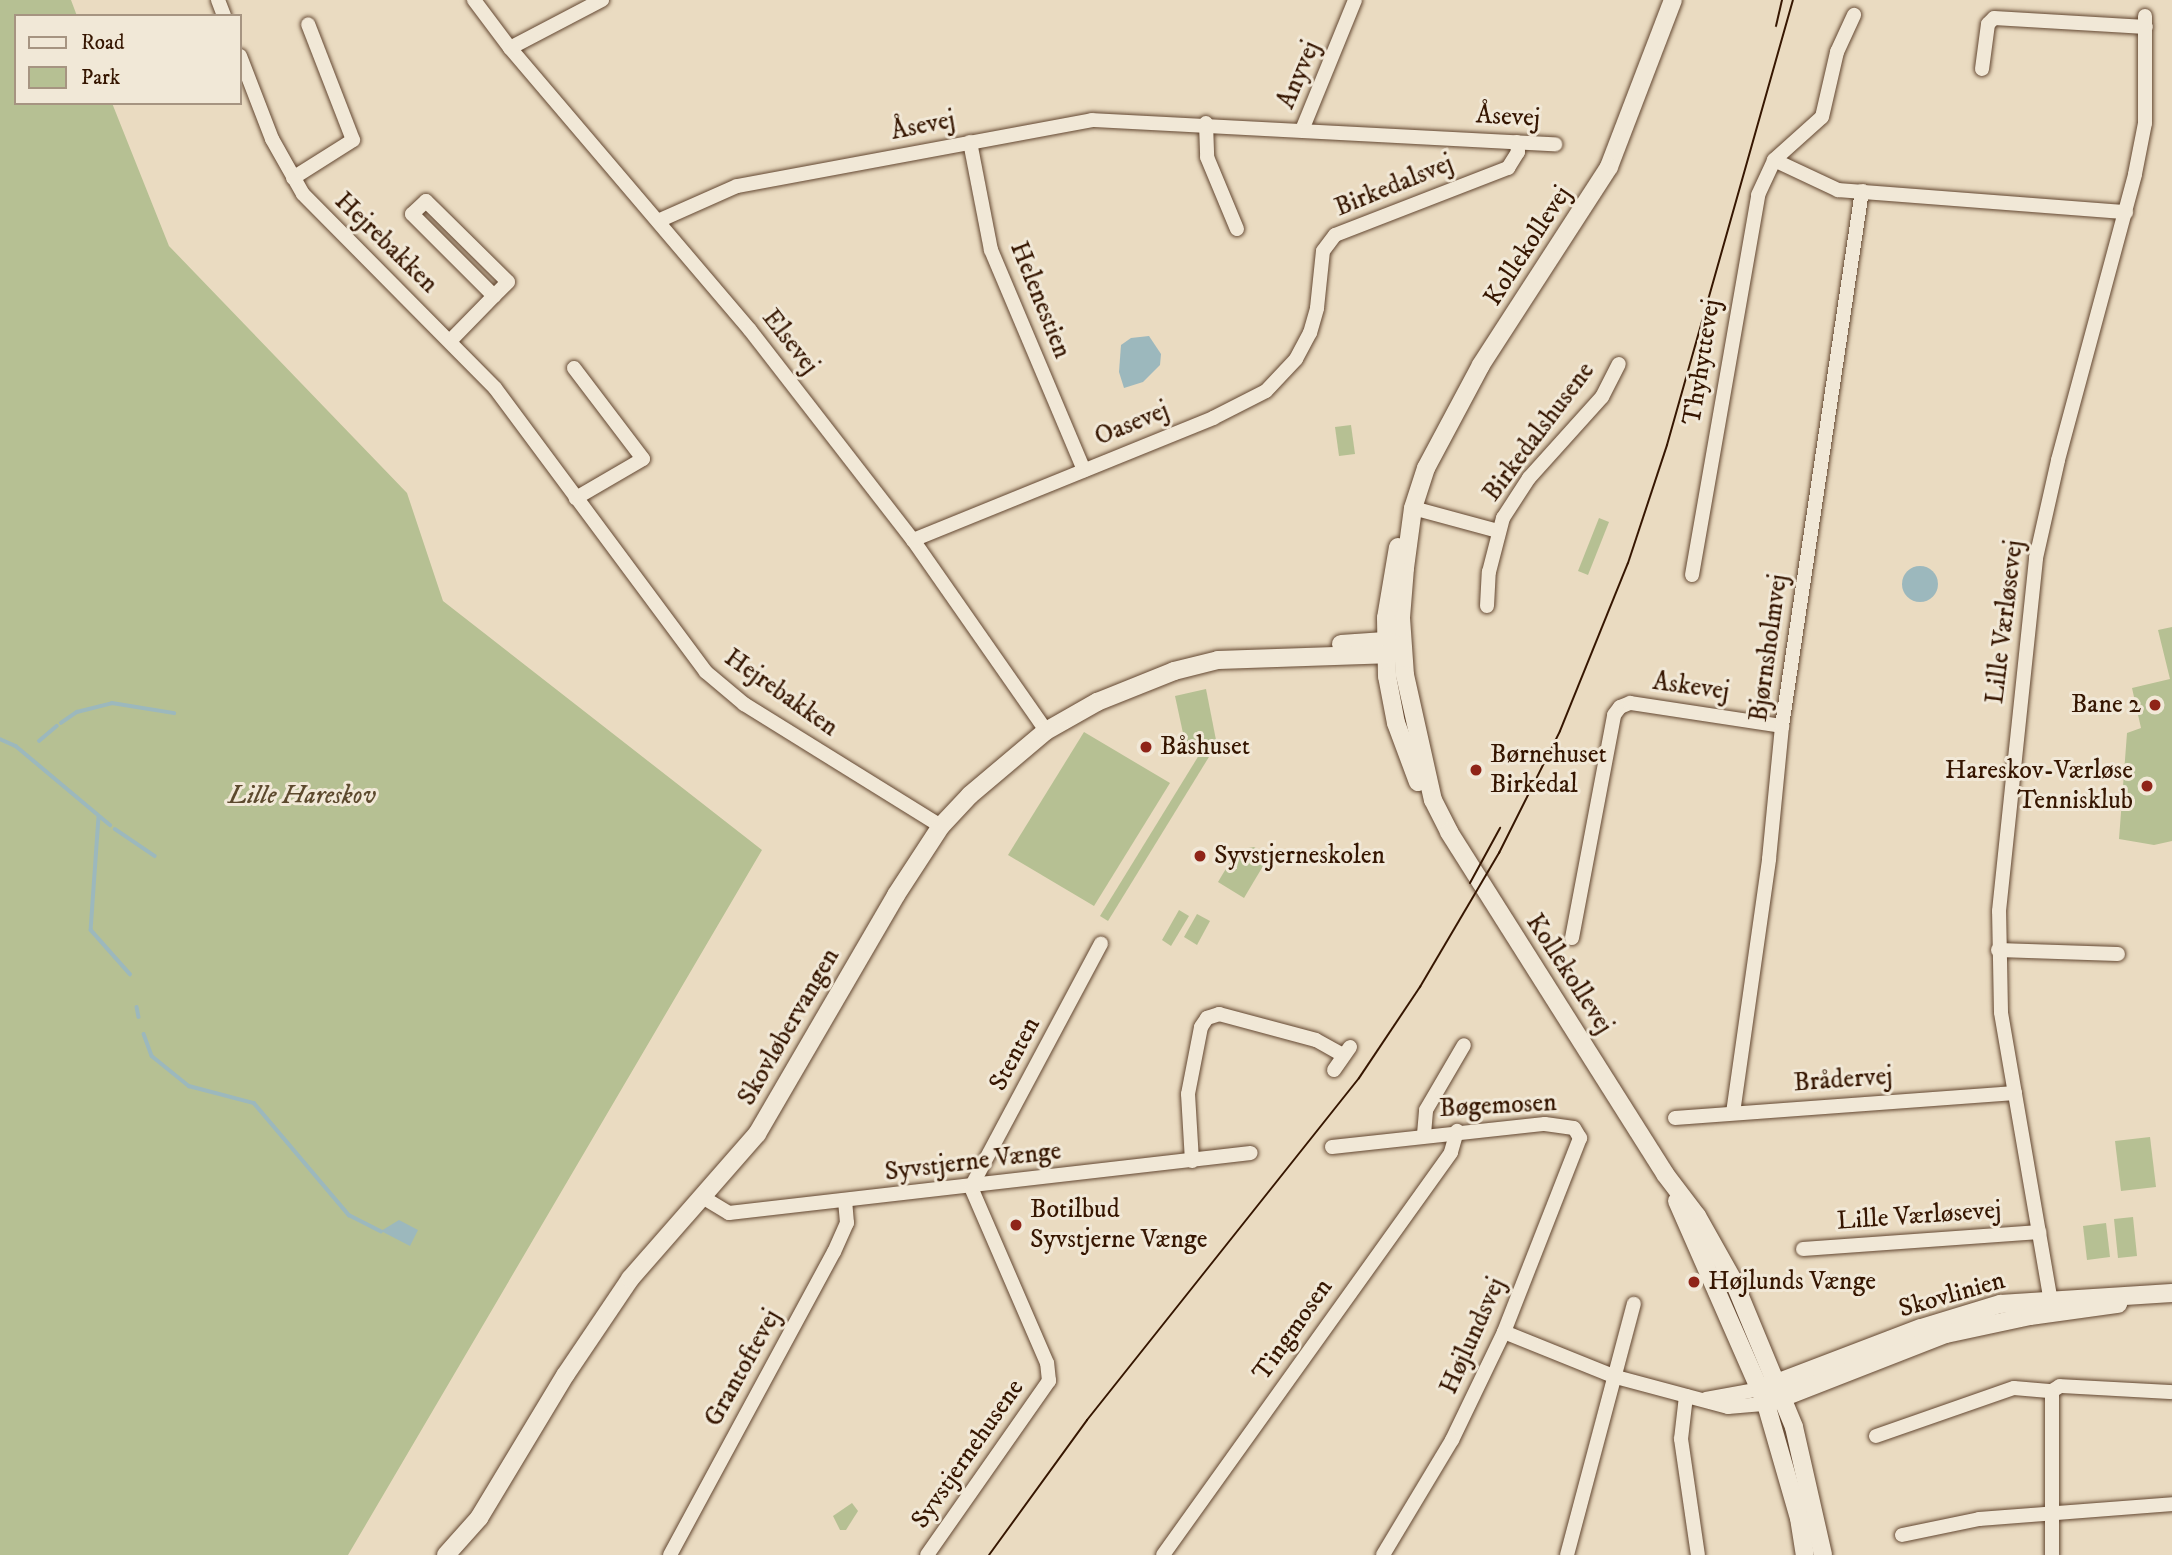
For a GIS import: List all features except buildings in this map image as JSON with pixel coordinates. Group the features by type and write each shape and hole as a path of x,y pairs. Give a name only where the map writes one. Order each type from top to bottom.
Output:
{"street":[{"name":"Elsevej","path":"474,0 510,48 750,330 913,540 1046,731"},
{"path":"510,48 602,0"},
{"name":"Anyvej","path":"1302,130 1355,0"},
{"name":"Kollekollevej","path":"1671,2 1608,167 1459,402 1426,468 1413,508 1404,524 1394,566 1391,647 1433,800 1480,885 1665,1174 1697,1216 1734,1282 1782,1392 1817,1515 1823,1555"},
{"path":"1854,15 1837,52 1822,117 1774,160 1838,190 2126,212"},
{"name":"Lille Værløsevej","path":"1982,69 1988,24 1994,18 2145,21 2145,123 2126,212 2040,537 1998,950 2001,1012 2051,1305"},
{"name":"Hejrebakken","path":"293,178 353,140 308,24"},
{"name":"Hejrebakken","path":"242,61 272,139 293,178 315,209 451,340 495,388 682,643 724,688 942,826"},
{"name":"Åsevej","path":"658,221 737,186 1092,120 1206,123 1555,144"},
{"path":"1206,123 1208,157 1237,229"},
{"name":"Helenestien","path":"970,142 991,250 1084,470"},
{"name":"Birkedalsvej","path":"1317,298 1323,251 1335,235 1508,167 1518,152 1517,142"},
{"name":"Thyhyttevej","path":"1692,575 1749,235 1758,195 1774,160"},
{"name":"Bjørnsholmvej","path":"1732,1113 1769,859 1782,726 1862,191"},
{"name":"Hejrebakken","path":"426,201 508,282 494,296 412,214 426,201"},
{"path":"451,340 494,296"},
{"name":"Oasevej","path":"913,540 1266,391 1296,359 1310,333 1317,298"},
{"name":"Birkedalshusene","path":"1487,606 1498,531 1529,478 1602,397 1619,364"},
{"path":"574,368 643,459 576,499"},
{"name":"Birkedalshusene","path":"1413,508 1498,531"},
{"name":"Skovløbervangen","path":"446,1555 479,1518 566,1374 630,1279 704,1198 757,1134 942,826 988,779 1046,731 1097,702 1174,671 1218,660 1273,655 1291,648 1391,647"},
{"name":"Askevej","path":"1572,938 1614,715 1620,707 1630,703 1782,726"},
{"name":"Stenten","path":"971,1187 1101,944"},
{"path":"1998,950 2118,954"},
{"path":"1192,1161 1188,1094 1201,1027 1208,1018 1219,1014 1316,1040 1346,1051 1334,1070"},
{"name":"Bøgemosen","path":"1424,1135 1426,1110 1464,1045"},
{"name":"Brådervej","path":"1675,1118 2015,1093"},
{"name":"Bøgemosen","path":"1332,1147 1457,1131 1545,1124 1574,1128"},
{"name":"Højlundsvej","path":"1383,1555 1452,1440 1504,1332 1579,1145 1580,1132 1574,1128"},
{"name":"Tingmosen","path":"1163,1555 1451,1152 1457,1131"},
{"name":"Syvstjerne Vænge","path":"704,1198 729,1213 845,1202 1251,1153"},
{"name":"Kollekollevej","path":"1665,1174 1764,1396 1793,1492 1805,1555"},
{"name":"Syvstjernehusene","path":"928,1555 1049,1381 1047,1363 971,1187"},
{"name":"Grantoftevej","path":"670,1555 834,1252 847,1223 845,1202"},
{"name":"Lille Værløsevej","path":"1803,1249 2039,1232"},
{"name":"Skovlinien","path":"1764,1396 1782,1392 1976,1310 2169,1293"},
{"path":"1567,1555 1634,1304"},
{"path":"1504,1332 1616,1377 1686,1396 1704,1399 1764,1396"},
{"path":"1876,1436 2014,1388 2052,1391 2060,1386 2172,1392"},
{"path":"2052,1391 2052,1555"},
{"path":"1686,1396 1681,1440 1698,1555"},
{"path":"1902,1535 1979,1518 2172,1504"}],"green space":[{"name":"Lille Hareskov","path":"0,0 71,0 76,14 14,14 14,105 113,105 169,246 407,493 443,601 762,850 348,1555 0,1555"},
{"path":"1351,425 1355,454 1339,456 1335,427"},
{"path":"1599,518 1609,522 1588,575 1578,571"},
{"name":"Hareskov-Værløse Tennisklub","path":"2172,627 2172,841 2154,845 2119,839 2127,733 2141,728 2132,688 2170,679 2158,630"},
{"path":"1206,689 1216,740 1186,747 1175,696"},
{"path":"1084,732 1170,783 1094,906 1008,855"},
{"path":"1204,747 1212,752 1108,921 1100,916"},
{"path":"1254,847 1269,856 1244,898 1218,882 1237,850"},
{"path":"1179,910 1189,916 1171,946 1162,940"},
{"path":"1197,914 1210,921 1197,945 1184,937"},
{"path":"2150,1137 2156,1187 2121,1191 2115,1141"},
{"path":"2133,1217 2137,1256 2118,1258 2114,1219"},
{"path":"2106,1223 2110,1257 2087,1260 2083,1226"},
{"path":"852,1503 858,1511 846,1530 840,1530 833,1516"}],"water":[{"path":"1149,336 1161,354 1160,365 1143,382 1124,388 1119,372 1121,345 1131,338"},
{"path":"1920,566 1933,571 1938,584 1933,597 1920,602 1907,597 1902,584 1907,571"},
{"path":"399,1220 418,1230 410,1246 381,1231"}],"waterway":[{"path":"61,723 77,712 112,703 174,713"},
{"path":"39,741 57,726"},
{"path":"0,739 16,746 110,825"},
{"path":"99,817 91,930 130,974"},
{"path":"115,829 155,856"},
{"path":"137,1007 139,1017"},
{"path":"144,1034 152,1056 189,1086 254,1103 349,1215 381,1231"}],"tram line":[{"path":"1776,26 1782,0"},
{"path":"989,1555 1087,1420 1359,1078 1420,987 1499,853 1560,731 1628,563 1667,445 1793,0"},
{"path":"1470,883 1500,828"}],"place":[{"name":"Bane 2","path":"2155,705"},
{"name":"Båshuset","path":"1146,747"},
{"name":"Børnehuset Birkedal","path":"1476,770"},
{"name":"Hareskov-Værløse Tennisklub","path":"2147,786"},
{"name":"Syvstjerneskolen","path":"1200,856"},
{"name":"Botilbud Syvstjerne Vænge","path":"1016,1225"},
{"name":"Højlunds Vænge","path":"1694,1282"}]}
